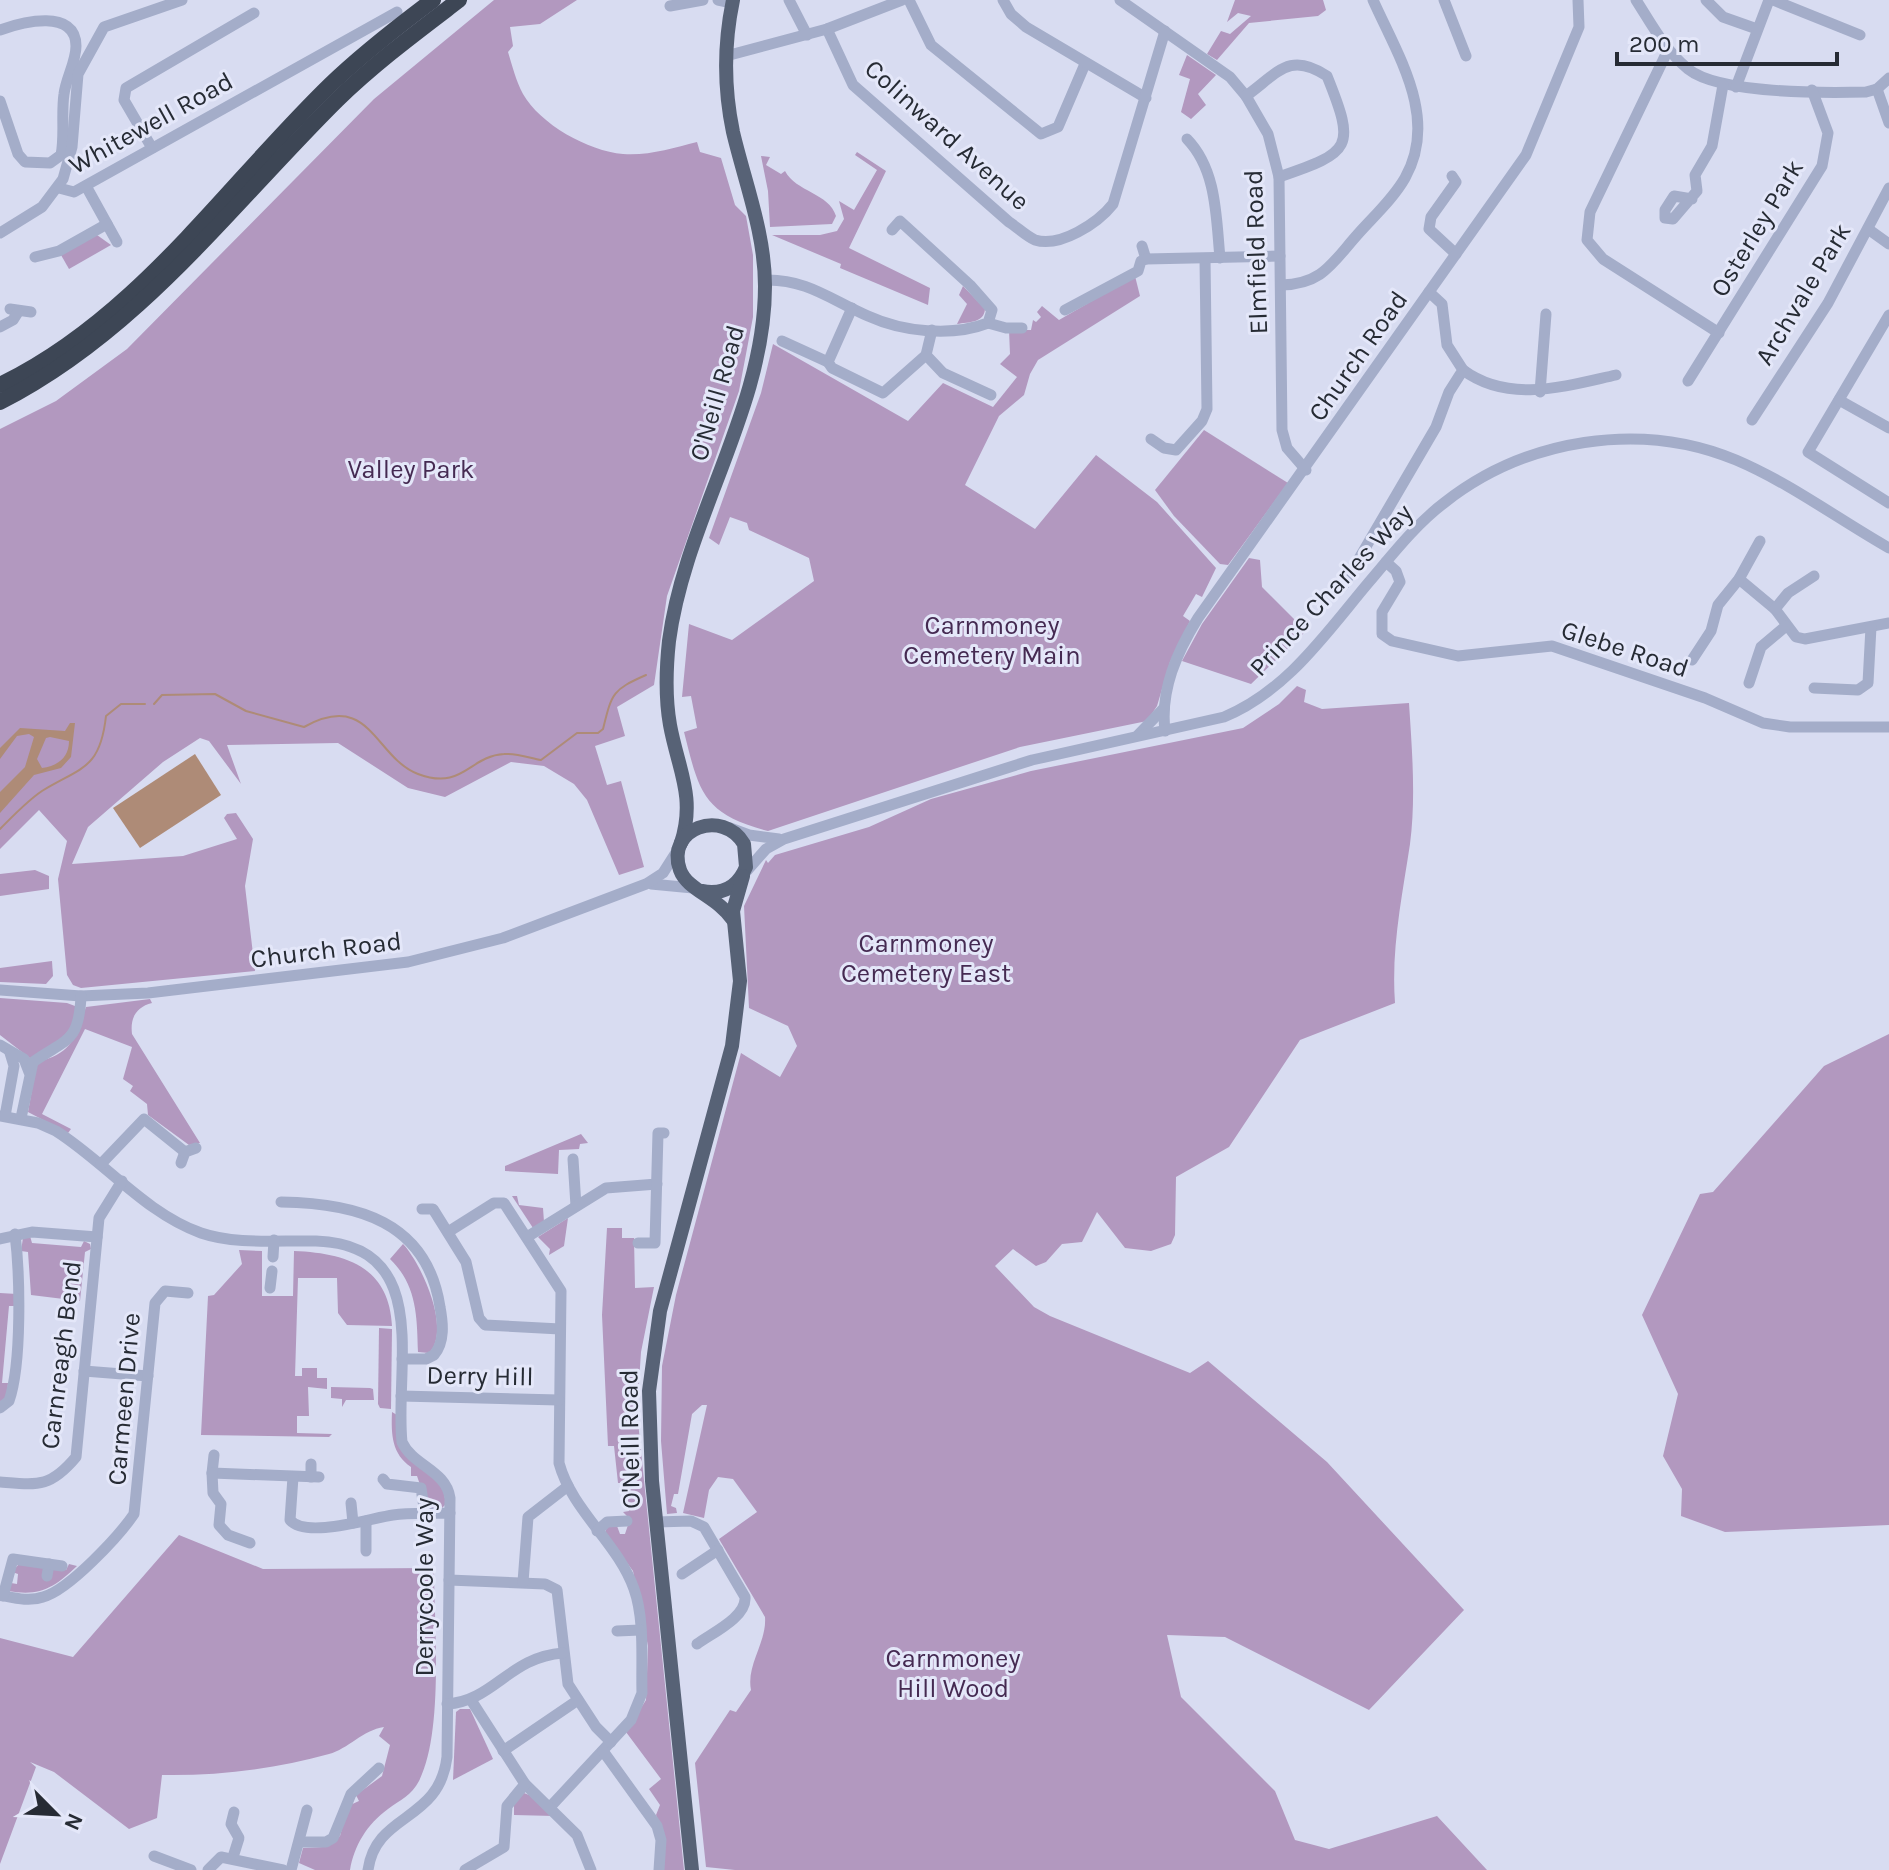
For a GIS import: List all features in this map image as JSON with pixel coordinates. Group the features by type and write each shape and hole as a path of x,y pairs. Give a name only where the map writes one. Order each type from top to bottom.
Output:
{"highway":[{"path":"0,385 69,344 134,291 330,86 433,0"},
{"path":"0,402 69,362 136,309 339,98 459,0"}],"main road":[{"name":"O'Neill Road","path":"680,845 689,807 668,708 667,665 672,620 685,570 753,371 772,280 763,260 732,124 726,56 728,1"},
{"path":"688,794 698,808 740,837 747,851 743,875 725,891 698,890"},
{"path":"727,826 712,823 697,827 680,845 680,870 698,890 717,900 733,920"},
{"name":"O'Neill Road","path":"692,1870 648,1420 652,1362 666,1287 732,1046 740,981 733,920 743,875"}],"street":[{"path":"0,101 18,154 25,162 50,163 61,155 78,74 104,27 182,0"},
{"path":"670,6 703,0"},
{"path":"789,0 807,35"},
{"path":"726,56 827,29 902,0"},
{"path":"909,0 931,45 1033,131 1049,133 1058,127 1085,64"},
{"path":"1003,0 1011,14 1026,27 1146,98"},
{"name":"Elmfield Road","path":"1120,0 1230,77 1246,96 1268,134 1279,177 1282,430 1287,448 1306,470"},
{"path":"1281,285 1316,279 1329,268 1393,196 1405,178 1418,146 1417,105 1373,0"},
{"path":"1444,0 1466,56"},
{"name":"Church Road","path":"1165,731 1164,708 1176,662 1193,626 1526,155 1579,27 1578,0"},
{"path":"1636,0 1668,50 1691,71 1730,86 1877,89 1889,78"},
{"path":"1706,0 1723,17 1757,29"},
{"path":"1692,199 1697,191 1697,168 1712,146 1730,86 1771,0 1860,35"},
{"name":"Whitewell Road","path":"0,233 42,207 59,188 74,192 86,186 152,148 332,56 397,12"},
{"path":"152,148 124,100 126,88 254,13"},
{"path":"0,30 41,20 58,20 70,29 76,52 65,85 69,163 59,188"},
{"name":"Colinward Avenue","path":"827,29 853,85 1033,239 1050,242 1106,213 1113,204 1165,31"},
{"path":"1668,50 1590,212 1587,240 1596,254 1719,333"},
{"path":"1246,96 1287,65 1297,62 1327,76 1344,118 1346,135 1339,150 1329,159 1279,177"},
{"path":"1877,89 1889,123"},
{"name":"Osterley Park","path":"1688,381 1822,166 1828,133 1812,90"},
{"path":"1187,139 1198,150 1212,188 1220,258"},
{"path":"1456,254 1429,229 1431,217 1458,180"},
{"path":"86,186 117,242"},
{"name":"Archvale Park","path":"1752,420 1828,303 1889,188"},
{"path":"892,230 900,221 970,285 992,310 988,323"},
{"path":"35,257 59,251 107,224"},
{"path":"1868,229 1889,244"},
{"path":"1142,246 1146,259"},
{"path":"1065,310 1138,271 1141,261 1146,259 1163,256 1205,259 1280,256"},
{"path":"1149,436 1164,448 1176,450 1202,421 1207,409 1205,259"},
{"path":"772,280 811,286 887,324 932,330 974,328 988,323 1022,328"},
{"path":"1429,292 1442,304 1447,345 1463,370 1475,379 1540,392 1616,375"},
{"path":"828,362 852,308"},
{"path":"0,327 13,320 14,310 31,312"},
{"path":"1540,392 1546,314"},
{"path":"1889,315 1808,452 1889,503"},
{"path":"782,341 883,393 926,355 932,330"},
{"path":"926,355 943,373 991,395"},
{"path":"1343,586 1436,427 1449,392 1463,370"},
{"path":"1839,400 1889,428"},
{"name":"Prince Charles Way","path":"743,875 766,849 784,839 973,777 1224,717 1275,688 1441,504 1493,471 1544,450 1602,440 1658,441 1733,459 1762,472 1889,548"},
{"path":"1692,660 1711,631 1718,605 1739,579 1760,541"},
{"name":"Glebe Road","path":"1386,562 1396,571 1400,582 1380,619 1382,634 1392,641 1458,656 1552,646 1705,698 1763,723 1790,727 1889,727"},
{"path":"1775,609 1788,593 1814,576"},
{"path":"1739,579 1775,609 1796,637 1805,639 1889,623"},
{"path":"1749,683 1761,647 1786,626"},
{"path":"1814,688 1858,690 1868,683 1871,627"},
{"path":"1134,737 1164,708"},
{"name":"Prince Charles Way","path":"727,826 758,837 784,839"},
{"name":"Church Road","path":"0,990 81,996 181,989 432,958 503,938 646,884 663,873 680,845"},
{"name":"Church Road","path":"646,884 698,890"},
{"path":"21,1118 33,1062 58,1049 72,1035 81,996"},
{"path":"0,1045 24,1059 29,1072"},
{"path":"2,1116 14,1066 10,1053"},
{"name":"Derrycoole Way","path":"2,1116 21,1118 56,1131 166,1217 199,1232 221,1239 341,1244 379,1267 389,1279 401,1308 402,1442 410,1455 447,1485 450,1513 447,1757 439,1787 427,1804 383,1836 373,1851 368,1870"},
{"path":"101,1164 144,1119 187,1154"},
{"path":"638,1243 655,1243 658,1133 664,1133"},
{"path":"573,1159 576,1206"},
{"name":"Carnreagh Bend","path":"0,1482 48,1483 62,1474 76,1457 101,1210 122,1181"},
{"path":"527,1237 616,1184 657,1184"},
{"path":"286,1199 336,1204 378,1218 406,1239 428,1268 441,1316 440,1348 426,1359 402,1359"},
{"path":"448,1232 499,1202 504,1203 559,1285 559,1463 568,1486 634,1588 640,1630 641,1701 636,1714 551,1806"},
{"path":"422,1209 433,1209 466,1262 479,1318 485,1325 560,1329"},
{"path":"0,1408 11,1394 14,1368 20,1297 15,1234"},
{"path":"0,1239 15,1234 97,1237"},
{"path":"273,1257 274,1240"},
{"path":"270,1288 272,1271"},
{"name":"Carmeen Drive","path":"1,1596 32,1600 59,1589 125,1527 134,1514 156,1297 165,1291 188,1293"},
{"path":"84,1371 148,1376"},
{"name":"Derry Hill","path":"401,1396 559,1400"},
{"path":"214,1455 213,1493 221,1504 219,1525 228,1535 246,1538"},
{"path":"212,1473 315,1477 311,1464"},
{"path":"293,1477 293,1524 339,1527 395,1514 450,1513"},
{"path":"383,1479 387,1484 421,1488 425,1495 425,1514"},
{"path":"523,1582 528,1517 568,1486"},
{"path":"351,1502 353,1523"},
{"path":"656,1522 684,1520 698,1523 718,1550 746,1603 733,1618 697,1644"},
{"path":"366,1521 366,1551"},
{"path":"597,1531 607,1522 623,1524"},
{"path":"682,1574 718,1550"},
{"path":"1,1596 13,1559 48,1570 62,1566"},
{"path":"449,1580 545,1584 557,1590 561,1602 568,1684 657,1826 661,1840 659,1870"},
{"path":"617,1631 640,1630"},
{"path":"447,1704 471,1700 534,1657 563,1653"},
{"path":"471,1700 525,1784 551,1806 577,1835 591,1870"},
{"path":"503,1751 578,1700"},
{"path":"300,1842 326,1842 333,1838 351,1794 379,1768"},
{"path":"465,1870 504,1847 507,1806 525,1784"},
{"path":"291,1870 307,1810"},
{"path":"233,1857 239,1838 231,1824 234,1812"},
{"path":"154,1856 191,1870"},
{"path":"208,1870 221,1857 233,1857 283,1870"}],"green space":[{"name":"Valley Park","path":"494,0 577,0 540,24 510,27 513,46 508,52 523,94 553,125 595,148 623,154 642,154 697,142 700,152 721,158 735,205 746,216 753,255 753,317 739,391 667,596 654,685 617,707 625,736 595,746 607,785 621,781 644,867 619,875 587,800 574,784 544,766 511,762 445,797 408,788 338,743 227,745 241,784 209,741 200,738 163,762 88,827 72,864 183,856 237,839 224,818 227,814 236,813 253,839 245,886 255,971 81,988 73,985 67,975 58,879 67,841 39,810 0,849 0,429 56,401 127,349 374,99"},
{"path":"1235,0 1323,0 1326,10 1318,16 1249,23 1217,60 1207,54 1221,31 1230,34 1251,16 1238,13 1227,22"},
{"path":"1187,55 1216,75 1198,94 1206,105 1191,119 1181,112 1190,79 1179,75"},
{"path":"857,152 886,171 849,248 930,288 928,305 772,235 820,235 837,231 844,219 839,201 854,210 877,170 855,155"},
{"path":"761,156 770,157 766,165 781,174 785,171 797,184 827,202 836,216 832,224 770,227 768,191"},
{"path":"97,235 111,245 69,269 61,255"},
{"name":"Carnmoney Cemetery Main","path":"1135,276 1140,296 1038,360 1024,395 999,416 965,485 1035,529 1096,455 1157,502 1216,568 1202,597 1196,594 1183,616 1190,621 1170,662 1157,706 1147,721 1020,747 768,831 729,817 716,808 700,785 684,732 697,728 691,696 682,697 689,624 732,640 814,581 809,558 749,530 747,523 730,517 719,545 709,538 761,393 773,344 908,421 943,383 993,407 1017,377 1000,364 1010,354 1009,330 1031,330 1033,320 1036,322 1041,317 1037,312 1042,306 1059,320"},
{"path":"963,286 985,309 979,319 957,324 967,304 959,295"},
{"path":"1204,430 1288,483 1228,565 1220,564 1174,516 1155,490"},
{"path":"1249,558 1260,560 1262,587 1306,631 1251,684 1182,661 1202,624"},
{"path":"1297,686 1306,690 1304,702 1322,709 1409,703 1413,809 1396,943 1395,1003 1300,1040 1229,1147 1176,1177 1175,1235 1171,1244 1151,1251 1125,1248 1097,1212 1082,1242 1062,1244 1046,1262 1036,1266 1013,1249 995,1266 1034,1307 1050,1316 1190,1373 1208,1361 1327,1462 1464,1610 1369,1710 1225,1637 1167,1635 1181,1697 1275,1791 1295,1840 1329,1849 1437,1816 1487,1870 735,1870 706,1867 695,1763 730,1710 736,1712 751,1690 751,1672 765,1626 765,1617 719,1539 757,1512 733,1479 718,1477 709,1490 704,1518 683,1513 707,1405 702,1405 692,1414 678,1494 674,1494 671,1506 676,1508 677,1513 667,1514 661,1441 662,1366 676,1295 741,1053 780,1077 797,1046 788,1026 749,1008 744,906 766,860 768,863 775,855 869,827 931,799 1031,771 1243,728 1279,704"},
{"path":"35,870 49,876 49,889 0,896 0,874"},
{"path":"52,961 53,976 46,984 0,982 0,968"},
{"path":"0,998 67,1003 75,1006 75,1016 62,1038 31,1059 0,1035"},
{"path":"150,999 152,1003 135,1014 132,1034 200,1143 189,1145 148,1115 147,1104 130,1091 133,1086 123,1079 132,1047 85,1029 42,1114 71,1129 68,1133 28,1112 37,1062 58,1054 71,1043 86,1007"},
{"path":"1889,1034 1889,1525 1725,1532 1681,1516 1682,1489 1663,1456 1678,1394 1642,1315 1700,1194 1713,1192 1824,1066"},
{"path":"581,1134 588,1143 580,1144 579,1149 559,1150 558,1174 505,1171 505,1166"},
{"path":"512,1196 517,1196 519,1205 543,1208 544,1222 533,1228"},
{"path":"568,1218 564,1246 549,1255 550,1249 538,1237"},
{"path":"607,1228 622,1228 622,1238 634,1238 635,1288 654,1287 641,1352 637,1412 684,1870 663,1870 664,1834 656,1815 660,1805 649,1789 661,1779 626,1732 646,1700 648,1646 633,1571 605,1533 607,1527 617,1526 620,1534 625,1534 630,1519 623,1512 629,1511 625,1483 618,1483 614,1446 608,1446 602,1315"},
{"path":"30,1236 32,1243 81,1247 84,1241 90,1244 91,1249 85,1252 80,1301 31,1295 28,1252 21,1251 23,1238"},
{"path":"403,1244 418,1266 436,1313 435,1342 429,1353 418,1352 414,1302 406,1279 390,1259"},
{"path":"239,1250 262,1251 262,1296 293,1296 294,1251 347,1260 373,1276 383,1289 392,1326 347,1325 338,1313 337,1278 298,1278 295,1376 302,1376 302,1368 317,1368 317,1378 327,1378 327,1389 308,1387 309,1416 297,1416 297,1433 332,1434 329,1437 201,1435 208,1296 214,1295 242,1264"},
{"path":"0,1293 17,1294 16,1306 9,1306 2,1383 8,1383 7,1396 0,1403"},
{"path":"379,1328 392,1329 391,1409 380,1408 378,1404"},
{"path":"331,1387 370,1388 373,1389 374,1400 346,1400 342,1407 342,1399 331,1398"},
{"path":"392,1412 397,1415 398,1441 443,1488 446,1504 442,1508 428,1508 417,1476 411,1476 411,1467 396,1450"},
{"path":"179,1535 263,1569 434,1568 435,1707 427,1760 413,1790 368,1829 358,1844 350,1870 315,1870 299,1863 303,1848 323,1847 340,1836 348,1806 359,1801 356,1795 382,1776 390,1745 379,1736 384,1727 369,1732 336,1752 288,1764 225,1773 162,1775 157,1818 129,1829 54,1772 30,1762 36,1767 0,1864 0,1638 73,1657"},
{"path":"19,1564 66,1570 69,1564 77,1566 46,1589 20,1593 9,1591 11,1583 17,1584 18,1574 12,1572"},
{"path":"470,1709 493,1759 453,1780 456,1712"},
{"path":"524,1793 554,1816 514,1815 514,1804"}],"shaded area":[{"path":"70,723 75,723 71,757 61,768 34,775 0,813 0,792 25,767 34,737 29,734 17,736 0,759 0,748 20,728 65,731","holes":["46,738 69,741 67,752 61,760 42,768 37,759"]},
{"path":"195,754 221,795 140,848 113,808"}],"waterway":[{"path":"154,704 162,695 215,694 246,711 304,727 326,718 344,716 370,730 403,766 418,774 446,778 456,776 492,756 513,754 541,760 577,733 598,733 603,729 615,694 646,675"},
{"path":"0,829 36,795 86,765 99,747 106,716 121,704 145,704"}],"park label":[{"name":"Carnmoney Cemetery East","path":"926,958"},
{"name":"Carnmoney Hill Wood","path":"953,1673"}]}
